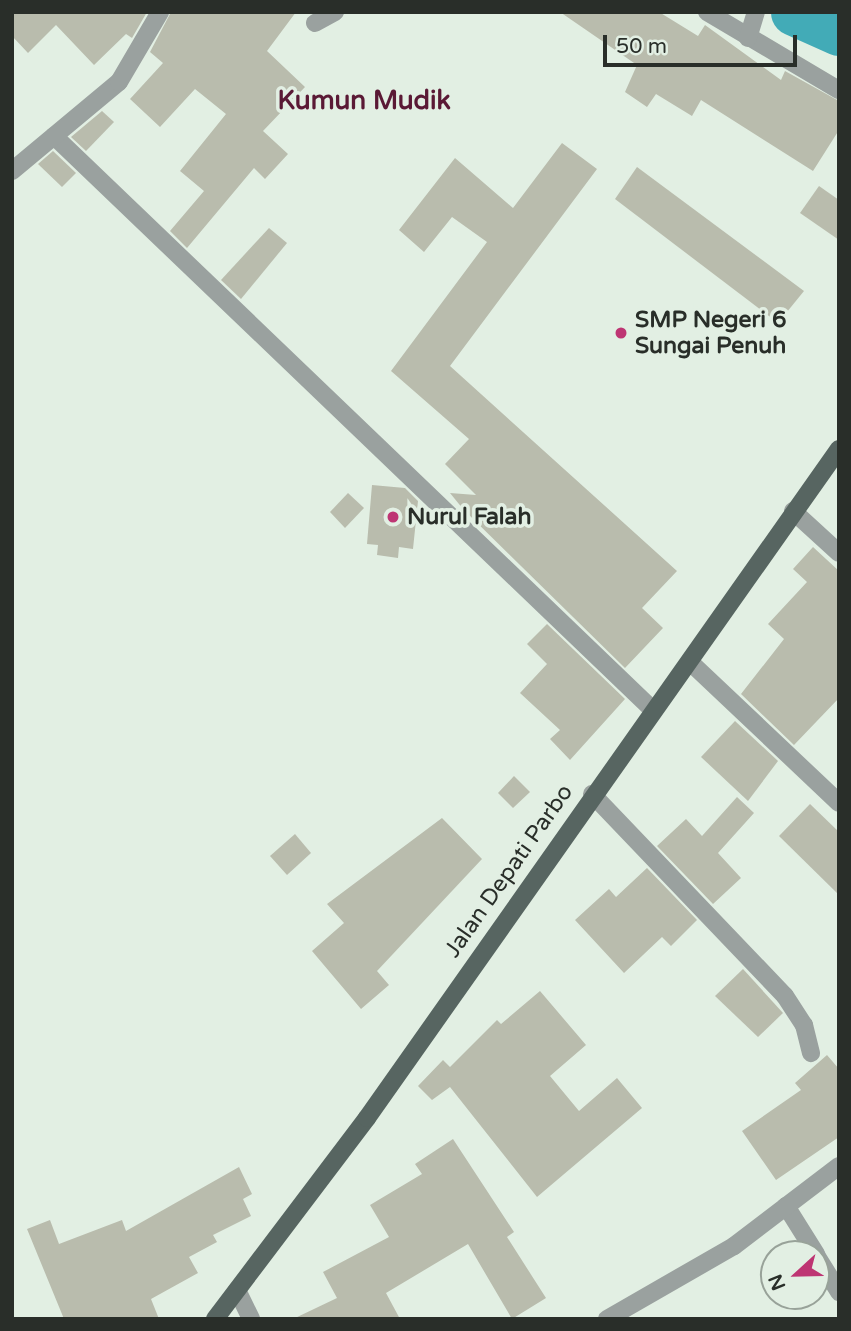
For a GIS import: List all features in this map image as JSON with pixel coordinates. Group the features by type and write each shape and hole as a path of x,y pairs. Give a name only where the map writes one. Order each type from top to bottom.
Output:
{"main road":[{"name":"Jalan Depati Parbo","path":"215,1319 367,1118 592,794 652,709 690,662 793,511 839,449"}],"street":[{"path":"12,171 119,82 160,12"},
{"path":"314,23 335,12"},
{"path":"707,12 752,24 839,90"},
{"path":"54,136 652,709"},
{"path":"793,511 839,553"},
{"path":"690,662 839,803"},
{"path":"592,794 785,996 804,1025 811,1053"},
{"path":"607,1319 734,1246 839,1166"},
{"path":"786,1206 807,1240"},
{"path":"237,1290 251,1319"}],"building":[{"path":"12,12 147,12 132,38 126,34 94,65 56,25 28,53 12,36"},
{"path":"171,12 296,12 267,51 305,87 263,131 288,154 265,179 254,168 187,248 170,231 204,191 180,171 226,114 195,89 160,127 130,99 163,63 150,52"},
{"path":"560,12 659,12 698,36 705,25 781,80 785,71 839,101 839,130 813,171 701,100 692,116 656,94 647,107 625,92 637,65"},
{"path":"102,111 114,122 86,151 71,137"},
{"path":"562,143 597,169 450,366 677,571 642,608 663,628 625,668 463,509 450,493 476,495 445,464 469,439 391,371 487,242 452,217 424,252 399,230 455,158 513,208"},
{"path":"53,151 76,173 62,187 38,164"},
{"path":"637,167 804,291 778,323 615,199"},
{"path":"819,186 839,200 839,240 800,213"},
{"path":"269,228 287,243 241,299 221,280"},
{"name":"Nurul Falah","path":"372,485 405,488 418,501 413,549 399,547 398,558 377,555 378,545 367,544"},
{"path":"348,493 364,508 345,528 330,512"},
{"path":"813,547 839,571 839,698 794,745 741,694 784,639 768,624 807,582 793,569"},
{"path":"547,624 625,699 570,760 550,739 560,730 520,693 547,664 527,644"},
{"path":"735,721 778,761 748,801 701,757"},
{"path":"514,776 530,792 513,808 498,793"},
{"path":"737,797 754,813 718,853 741,878 713,904 657,846 686,819 702,836"},
{"path":"810,804 839,832 839,895 779,836"},
{"path":"442,818 482,859 377,971 389,985 361,1009 312,951 344,923 327,904"},
{"path":"295,834 311,853 287,875 270,856"},
{"path":"647,868 697,920 671,946 662,937 624,973 575,920 609,889 616,897"},
{"path":"743,969 783,1013 758,1037 715,996"},
{"path":"540,991 586,1045 550,1076 579,1111 617,1078 642,1108 537,1197 450,1087 432,1100 418,1086 443,1060 450,1067 497,1020 501,1024"},
{"path":"827,1055 839,1069 839,1137 776,1180 742,1131 801,1090 795,1083"},
{"path":"453,1139 514,1232 507,1237 546,1298 512,1319 468,1244 386,1293 400,1319 293,1319 337,1298 323,1272 389,1237 370,1205 422,1174 415,1164"},
{"path":"239,1167 252,1194 243,1199 251,1216 213,1235 217,1242 189,1257 198,1273 151,1299 159,1319 64,1319 27,1229 50,1220 59,1244 122,1220 126,1231"}],"waterway":[{"path":"794,12 839,32"}],"place":[{"name":"SMP Negeri 6 Sungai Penuh","path":"621,333"},
{"name":"Nurul Falah","path":"393,517"}],"district":[{"name":"Kumun Mudik","path":"364,101"}]}
